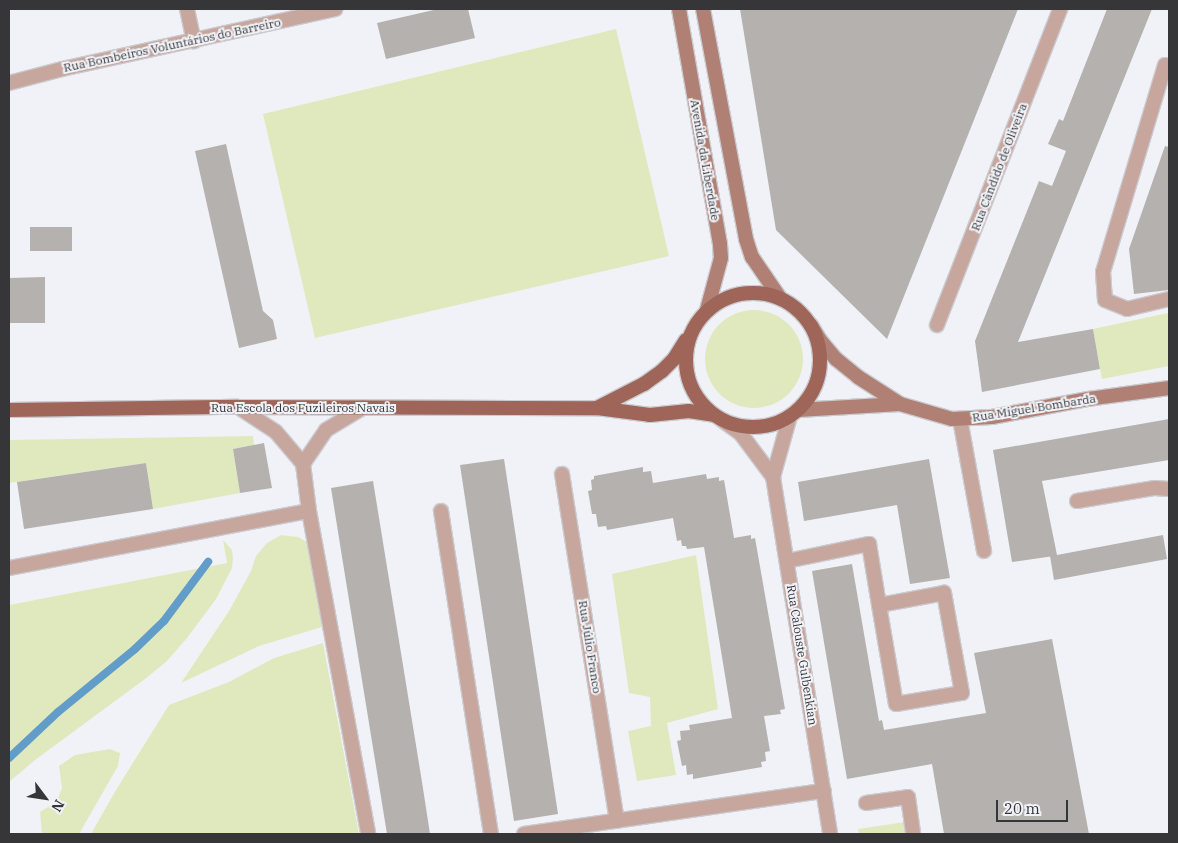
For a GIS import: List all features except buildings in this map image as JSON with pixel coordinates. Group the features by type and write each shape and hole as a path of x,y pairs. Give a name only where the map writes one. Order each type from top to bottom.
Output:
{"main road":[{"name":"Avenida da Liberdade","path":"679,9 720,244 720,258 707,310"},
{"name":"Avenida da Liberdade","path":"703,9 746,238 752,257 780,298"},
{"path":"761,292 780,298 797,309 810,324 819,346 819,370 812,392 794,413 774,424 757,427 739,426 718,418 700,402 690,386 686,367 686,348 694,328 707,310 723,299 742,293 761,292"},
{"name":"Rua Miguel Bombarda","path":"810,324 820,340 848,370 900,404"},
{"name":"Rua Escola dos Fuzileiros Navais","path":"597,408 644,384 662,371 674,359 694,328"},
{"name":"Rua Miguel Bombarda","path":"794,413 900,404 960,419 992,417 1088,399 1169,388"},
{"name":"Rua Escola dos Fuzileiros Navais","path":"9,410 238,407 597,408 650,415 689,411 718,418"}],"street":[{"path":"187,9 194,41"},
{"name":"Rua Bombeiros Voluntários do Barreiro","path":"9,83 62,69 335,9"},
{"name":"Rua Cândido de Oliveira","path":"937,325 1060,9"},
{"path":"1165,65 1103,272 1105,300 1127,310 1169,299"},
{"path":"238,407 276,432 303,464 309,510 368,834"},
{"path":"303,464 326,430 364,407"},
{"name":"Rua Calouste Gulbenkian","path":"773,477 794,413"},
{"name":"Rua Calouste Gulbenkian","path":"718,418 741,434 773,477 830,834"},
{"path":"960,419 984,551"},
{"name":"Rua Júlio Franco","path":"562,474 617,821"},
{"path":"1077,501 1155,488 1169,489"},
{"path":"9,568 309,510"},
{"path":"441,511 491,834"},
{"path":"787,561 869,544 879,605 896,704 962,693 944,593 879,605"},
{"path":"524,834 824,792"},
{"path":"866,803 908,797 913,834"}],"green space":[{"path":"616,29 669,256 315,338 263,114"},
{"path":"754,310 773,314 789,324 799,340 803,359 799,378 789,394 773,404 754,408 735,404 719,394 709,378 705,359 709,340 719,324 735,314"},
{"path":"1168,313 1169,366 1102,379 1093,329"},
{"path":"253,436 254,445 233,449 240,493 153,509 146,463 9,483 9,440"},
{"path":"281,535 298,537 307,542 311,551 322,627 259,646 181,683 229,611 251,571 256,556 267,543"},
{"path":"223,540 232,550 232,568 216,599 167,661 35,760 9,782 9,605 227,563"},
{"path":"696,555 718,709 667,723 676,775 637,781 628,731 651,726 650,697 629,693 612,574"},
{"path":"323,643 359,834 91,834 169,705 229,682 274,658"},
{"path":"110,749 120,753 118,766 79,834 42,834 40,812 57,801 62,788 59,766 75,755"},
{"path":"905,822 907,834 859,834 858,829"}],"waterway":[{"path":"9,758 58,712 135,649 164,621 208,562"}]}
